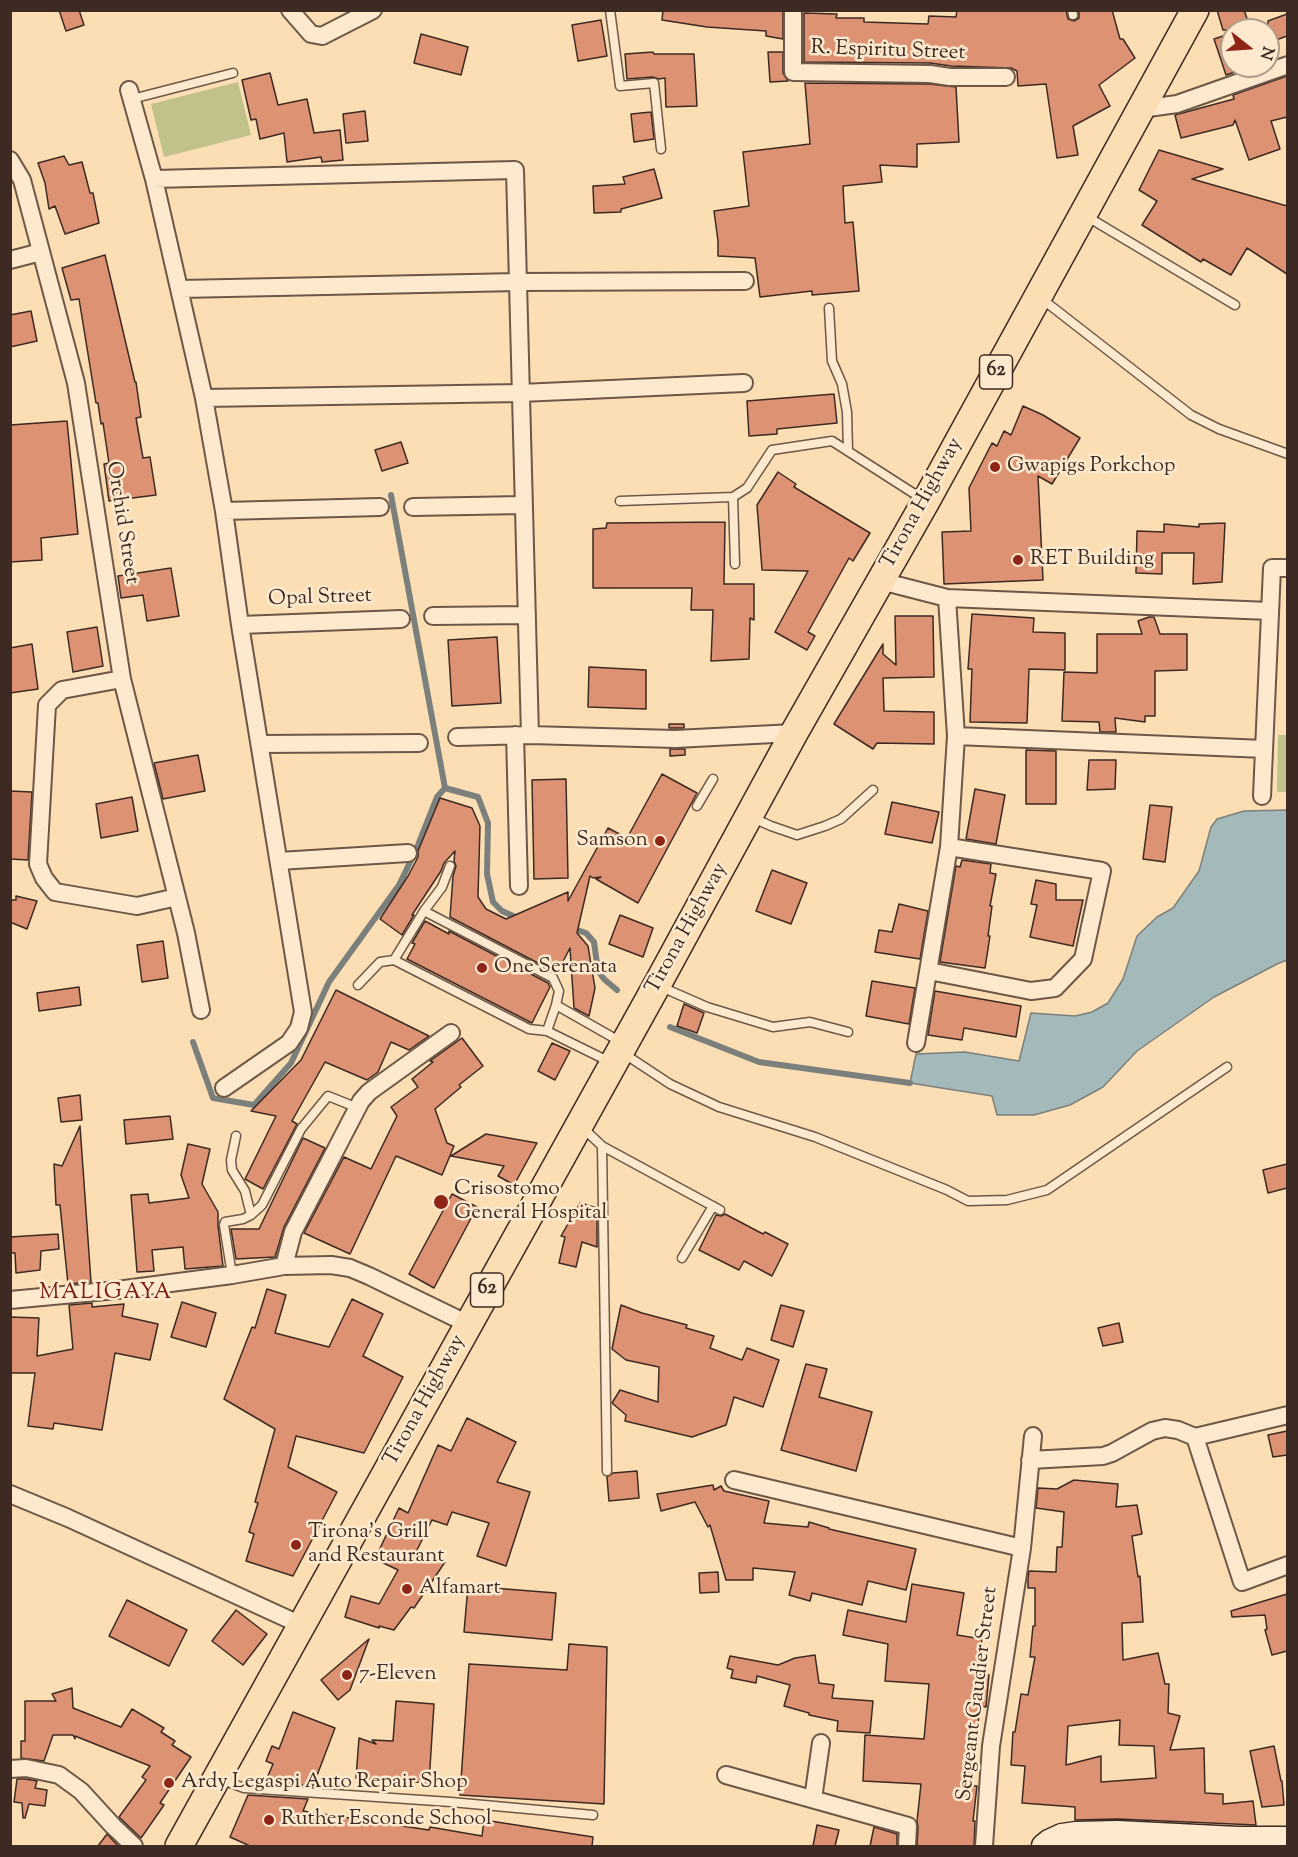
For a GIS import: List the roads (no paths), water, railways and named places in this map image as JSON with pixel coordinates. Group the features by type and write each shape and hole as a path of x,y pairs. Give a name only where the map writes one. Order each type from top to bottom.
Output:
{"main road":[{"name":"Tirona Highway","path":"179,1846 657,985 794,733 926,501 1195,10"}],"street":[{"path":"296,17 311,33 322,36 373,10"},
{"name":"R. Espiritu Street","path":"794,10 793,72 1006,77"},
{"path":"1141,109 1177,104 1287,65"},
{"path":"131,95 154,179 204,398 303,1012 299,1028 289,1043 224,1088"},
{"name":"Orchid Street","path":"10,160 22,180 76,383 122,679 177,897 201,1010"},
{"path":"154,179 515,170 527,615 519,886"},
{"path":"10,260 40,252"},
{"path":"180,289 746,280"},
{"path":"204,398 521,393 744,383"},
{"path":"413,507 524,505"},
{"path":"224,511 380,507"},
{"path":"1263,796 1272,568 1287,568"},
{"path":"881,581 947,598 1270,611"},
{"path":"916,1044 949,847 956,736 947,598"},
{"path":"433,616 527,615"},
{"name":"Opal Street","path":"240,625 401,619"},
{"path":"122,679 62,690 47,705 38,864 55,892 137,906 177,897"},
{"path":"457,737 523,735 675,739 794,733"},
{"path":"956,736 1264,749"},
{"path":"260,744 419,743"},
{"path":"929,971 1030,991 1055,988 1083,959 1102,872 949,847"},
{"path":"279,861 408,853"},
{"path":"284,1266 293,1232 357,1108 369,1092 452,1033"},
{"path":"10,1300 117,1290 284,1266 331,1265 350,1268 369,1276 468,1324"},
{"path":"1030,1460 1103,1456 1152,1431 1165,1428 1179,1430 1195,1437 1287,1415"},
{"name":"Sergeant Gaudier Street","path":"984,1846 991,1746 1022,1548 1033,1436"},
{"path":"1195,1437 1242,1582 1287,1566"},
{"path":"734,1480 1022,1548"},
{"path":"10,1494 68,1518 301,1625"},
{"path":"813,1799 820,1743"},
{"path":"10,1769 26,1768 59,1775 81,1791 134,1846"},
{"path":"726,1775 908,1826 907,1846"},
{"path":"1044,1846 1062,1836 1076,1834 1117,1833 1287,1839"}],"lane":[{"path":"610,10 620,86 654,83 661,149"},
{"path":"131,95 233,73"},
{"path":"1083,215 1235,305"},
{"path":"1038,295 1191,416 1287,454"},
{"path":"829,308 832,362 842,384 847,412 848,452"},
{"path":"620,501 733,497 747,488 772,450 832,441 926,501"},
{"path":"733,497 735,564"},
{"path":"697,806 712,779"},
{"path":"749,816 797,835 841,819 873,790"},
{"path":"394,960 424,911 442,887 450,866"},
{"path":"424,911 553,978 559,991 547,1031"},
{"path":"358,985 380,962 394,960 529,1029 547,1031 619,1053"},
{"path":"657,985 707,1007 773,1027 810,1022 848,1032"},
{"path":"556,1005 619,1053 670,1084 719,1107 815,1137 947,1190 968,1202 1007,1200 1047,1190 1227,1067"},
{"path":"232,1275 224,1225 227,1221 243,1219 251,1215 262,1205 300,1129 328,1096 357,1108"},
{"path":"579,1125 602,1146 716,1208 682,1258"},
{"path":"236,1136 231,1160 232,1170 245,1191 251,1215"},
{"path":"602,1146 607,1471"},
{"path":"217,1778 244,1788 440,1801 593,1815"}],"waterway":[{"path":"391,495 445,788"},
{"path":"193,1042 213,1098 254,1105 291,1063 329,982 399,885 437,797 445,788 478,797 488,823 487,874 493,902 502,911 518,918"},
{"path":"571,928 586,933 594,942 598,971 617,990"},
{"path":"670,1027 759,1062 910,1083"}],"place":[{"name":"Gwapigs Porkchop","path":"995,467"},
{"name":"RET Building","path":"1018,560"},
{"name":"Samson","path":"660,841"},
{"name":"One Serenata","path":"482,968"},
{"name":"Crisostomo General Hospital","path":"441,1202"},
{"name":"Tirona's Grill and Restaurant","path":"296,1545"},
{"name":"Alfamart","path":"407,1589"},
{"name":"7-Eleven","path":"347,1675"},
{"name":"Ardy Legaspi Auto Repair Shop","path":"169,1783"},
{"name":"Ruther Esconde School","path":"269,1820"}],"district":[{"name":"MALIGAYA","path":"106,1294"}]}
